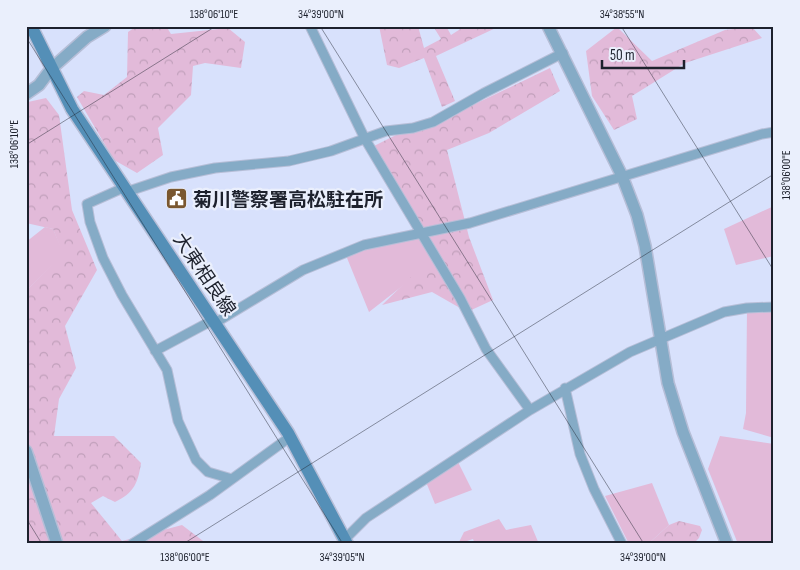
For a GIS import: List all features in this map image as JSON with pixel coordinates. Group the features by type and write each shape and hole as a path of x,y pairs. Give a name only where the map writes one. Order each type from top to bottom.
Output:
{"main road":[{"name":"大東相良線","path":"31,26 72,109 290,437 346,541"}],"street":[{"path":"26,94 39,85 51,69 88,37 105,26"},
{"path":"310,26 365,139 460,298 486,349 530,410"},
{"path":"548,26 563,53 622,176 637,215 646,246 668,382 683,432 727,544"},
{"path":"232,479 208,472 196,460 178,421 167,370 106,266 90,222 87,204 125,190 171,177 215,168 289,161 331,151 386,131 413,128 433,122 484,93 563,53"},
{"path":"155,350 214,321 303,270 364,245 470,223 762,134 774,132"},
{"path":"346,541 366,518 530,410 630,352 661,337 724,312 747,308 774,308"},
{"path":"565,388 580,454 594,489 622,544"},
{"path":"132,544 210,495 290,437"},
{"path":"26,452 57,544"}],"green space":[{"path":"137,26 166,26 171,34 228,28 245,42 241,68 205,63 193,66 191,95 158,128 163,155 137,173 114,160 77,97 84,91 104,95 127,77 128,32"},
{"path":"379,26 418,26 424,48 441,39 433,26 446,26 451,35 465,26 500,26 436,56 455,101 442,107 424,58 399,68 387,65"},
{"path":"617,27 652,61 725,30 752,27 762,38 685,63 632,96 637,119 614,130 592,96 586,51"},
{"path":"550,68 560,91 489,133 447,150 469,237 493,300 467,312 432,292 382,305 414,274 437,259 370,148 402,132 454,114"},
{"path":"46,98 59,115 72,210 97,270 65,326 76,368 59,399 54,436 114,436 141,463 134,487 127,495 115,502 103,496 91,503 122,541 182,525 207,544 26,544 26,291 63,254 53,229 26,223 26,110 28,102"},
{"path":"774,206 774,256 736,265 724,229"},
{"path":"45,227 53,229 64,254 26,291 26,242"},
{"path":"422,233 437,259 369,312 345,253"},
{"path":"774,306 774,438 743,429 746,413 747,308"},
{"path":"720,436 774,444 774,544 738,544 708,469"},
{"path":"458,462 472,490 435,504 426,482"},
{"path":"652,483 669,525 648,544 629,544 605,496"},
{"path":"499,519 506,530 531,525 539,544 475,544 473,539 458,544 464,532"},
{"path":"679,521 700,526 702,530 699,538 693,544 648,544 669,525"}],"place":[{"name":"菊川警察署高松駐在所","path":"177,199"}]}
